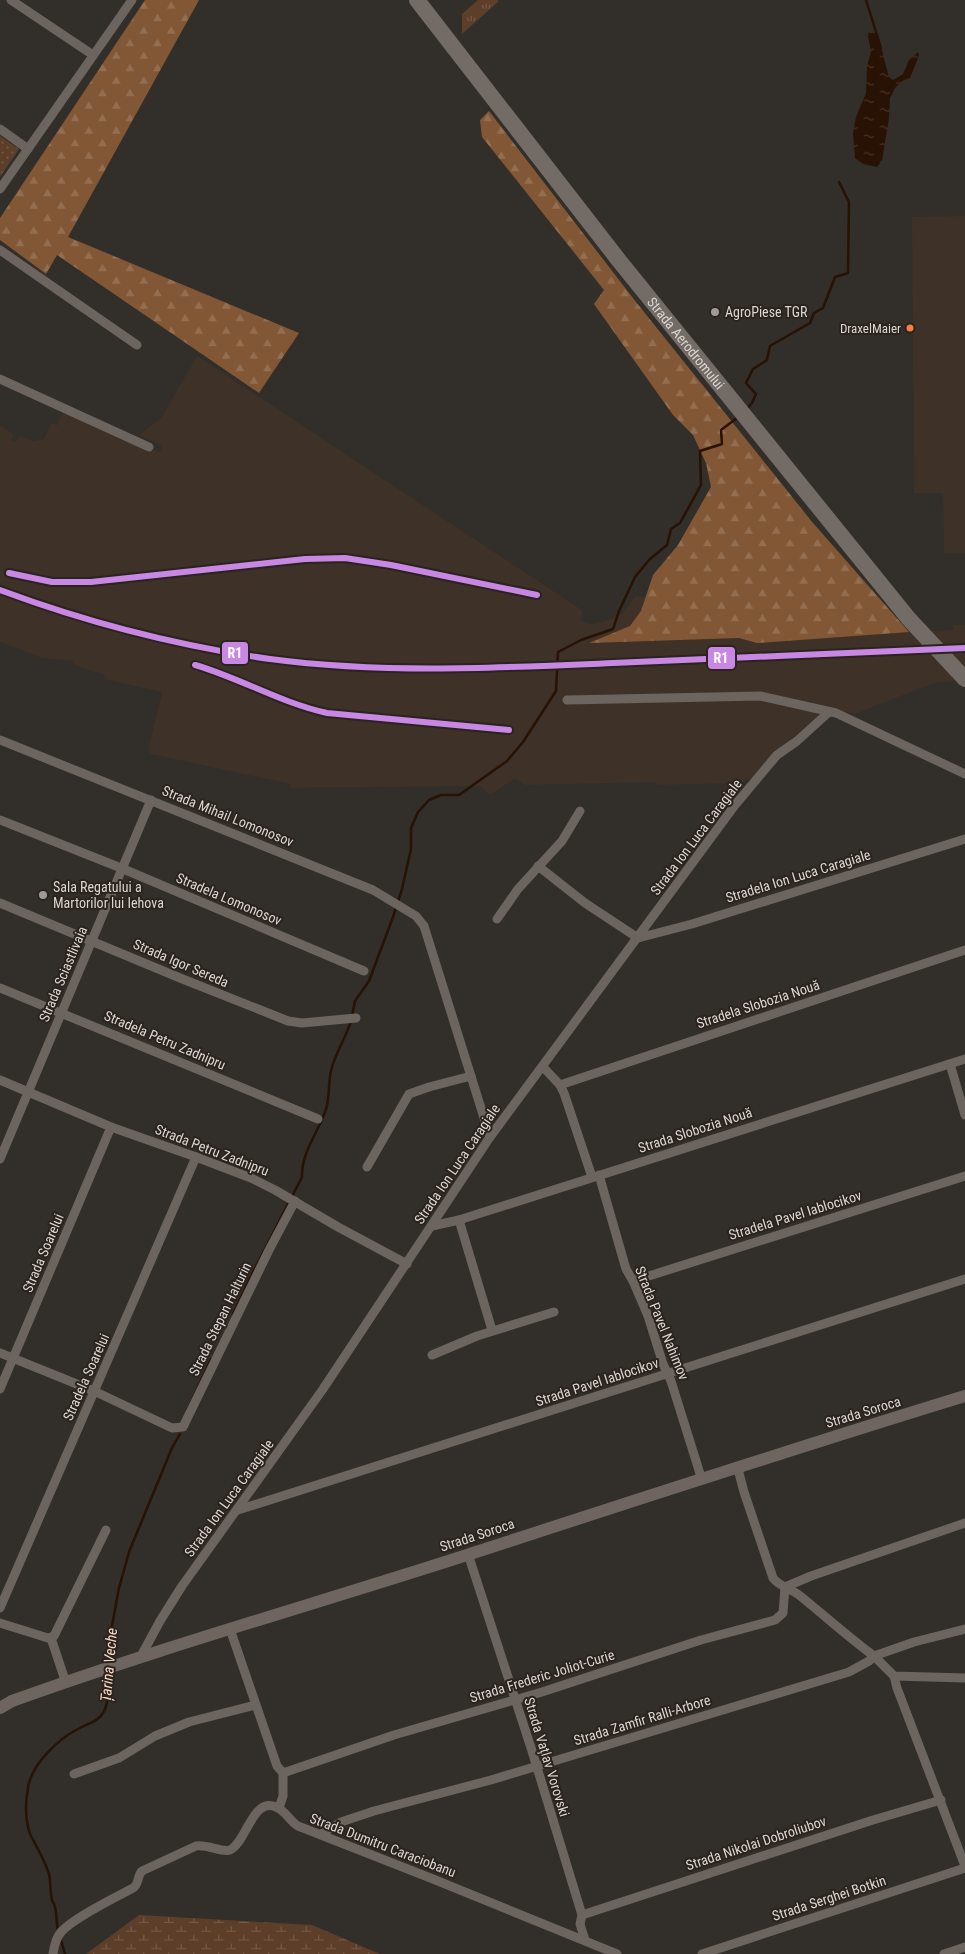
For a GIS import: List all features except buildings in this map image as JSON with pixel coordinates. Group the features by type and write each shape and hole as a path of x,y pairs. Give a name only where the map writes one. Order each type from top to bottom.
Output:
{"highway":[{"name":"Strada Aerodromului","path":"417,0 617,258 909,619 965,679"}],"street":[{"path":"11,0 93,55"},
{"path":"0,189 132,0"},
{"path":"0,129 28,149"},
{"path":"0,250 137,345"},
{"path":"0,379 149,447"},
{"path":"567,700 760,696 836,713 965,774"},
{"name":"Strada Ion Luca Caragiale","path":"140,1658 182,1586 323,1389 490,1137 735,806 777,755 829,712"},
{"name":"Strada Mihail Lomonosov","path":"0,740 373,890 416,916 424,926 490,1137"},
{"name":"Strada Sciastlivaia","path":"0,1159 151,800"},
{"path":"497,919 518,889 562,841 580,812"},
{"name":"Stradela Lomonosov","path":"0,820 121,868 364,970"},
{"name":"Stradela Ion Luca Caragiale","path":"638,938 700,921 965,839"},
{"path":"538,866 585,903 638,938"},
{"name":"Strada Igor Sereda","path":"0,903 288,1021 302,1023 356,1018"},
{"name":"Stradela Slobozia Nouă","path":"560,1085 965,950"},
{"name":"Stradela Petru Zadnipru","path":"0,988 318,1119"},
{"name":"Strada Slobozia Nouă","path":"432,1226 459,1220 965,1059"},
{"path":"950,1064 965,1114"},
{"name":"Strada Pavel Nahimov","path":"543,1067 560,1085 595,1176 625,1266 648,1316 675,1392 702,1480"},
{"path":"367,1167 409,1094 471,1076"},
{"name":"Strada Petru Zadnipru","path":"0,1080 111,1127 251,1178 407,1264"},
{"name":"Strada Soarelui","path":"0,1389 111,1127"},
{"name":"Stradela Soarelui","path":"0,1608 196,1157"},
{"name":"Stradela Pavel Iablocikov","path":"633,1281 965,1176"},
{"name":"Strada Stepan Halturin","path":"94,1391 160,1423 177,1429 183,1427 269,1250 295,1202"},
{"path":"459,1220 492,1330"},
{"name":"Strada Pavel Iablocikov","path":"238,1510 965,1279"},
{"path":"432,1356 465,1340 492,1330 554,1312"},
{"path":"0,1353 94,1391"},
{"name":"Strada Soroca","path":"0,1708 12,1701 98,1671 738,1469 861,1427 965,1396"},
{"path":"738,1469 769,1567 776,1582 798,1594 874,1656 894,1676 965,1867"},
{"path":"785,1588 819,1574 965,1523"},
{"path":"51,1638 56,1633 106,1530"},
{"name":"Strada Vațlav Vorovski","path":"468,1554 582,1915 580,1924 585,1940"},
{"name":"Strada Frederic Joliot-Curie","path":"283,1773 394,1735 588,1677 702,1640 775,1620 783,1613 785,1588"},
{"path":"0,1623 28,1633 51,1638"},
{"path":"53,1954 60,1932 77,1919 117,1895 133,1888 142,1871 196,1846 230,1850 237,1843 258,1811 268,1805 279,1808 283,1796 283,1773 276,1766 230,1629"},
{"name":"Strada Zamfir Ralli-Arbore","path":"322,1834 352,1818 457,1790 849,1672 869,1661 874,1656 914,1642 965,1629"},
{"path":"51,1638 66,1683"},
{"path":"894,1676 965,1678"},
{"path":"74,1774 119,1758 155,1736 189,1722 255,1705"},
{"name":"Strada Nikolai Dobroliubov","path":"582,1915 845,1829 941,1800"},
{"name":"Strada Dumitru Caraciobanu","path":"279,1808 298,1826 322,1834 617,1954"},
{"name":"Strada Serghei Botkin","path":"702,1954 965,1867"},
{"path":"944,1954 965,1947"}],"shaded area":[{"path":"965,216 965,553 944,553 943,493 914,493 912,217"},
{"path":"197,356 582,610 581,622 593,624 609,620 623,613 635,596 663,598 878,633 954,630 952,625 965,625 965,680 934,683 855,714 836,712 817,718 775,752 757,773 742,783 656,785 655,782 525,785 514,779 490,795 480,786 290,788 290,784 151,754 148,750 162,692 104,679 105,675 73,665 74,661 42,658 0,642 0,426 14,434 11,440 15,442 20,435 33,441 44,439 51,423 57,425 64,410 160,452 162,445 139,435 161,418"}],"green space":[{"path":"145,0 199,0 68,237 299,333 259,393 57,255 46,274 0,240 0,218"},
{"path":"478,0 498,0 498,2 462,34 462,14"},
{"path":"489,111 636,302 813,523 909,632 757,643 739,638 589,643 630,626 641,611 653,575 678,545 711,487 706,463 693,435 673,415 594,304 604,290 482,137 480,120"},
{"path":"0,136 19,149 0,177"},
{"path":"139,1915 312,1925 380,1954 86,1954"}],"water":[{"path":"869,31 878,35 889,77 893,80 903,74 909,60 918,52 919,56 910,78 902,81 895,88 890,98 889,118 882,161 877,167 863,164 855,158 853,133 856,117 866,93 867,66 871,52"}],"waterway":[{"path":"866,0 881,48"},
{"path":"747,409 756,394 746,383 753,369 767,360 770,346 810,323 814,313 823,308 835,277 848,273 849,202 839,182"},
{"path":"352,1016 355,1001 369,981 393,917 402,889 411,849 411,828 418,812 429,800 441,795 459,795 507,761 523,742 556,691 558,652 581,640 613,629 635,577 649,560 667,545 671,529 680,523 701,485 700,451 722,444 721,430 737,418"},
{"path":"233,1314 302,1177 304,1159 326,1109 333,1064 351,1021"},
{"path":"187,1411 211,1359"},
{"name":"Țarina Veche","path":"109,1662 111,1631 119,1588 129,1552 172,1448 180,1434"},
{"name":"Țarina Veche","path":"58,1930 55,1905 51,1897 49,1874 31,1836 28,1825 26,1806 28,1788 34,1770 54,1746 70,1733 101,1716 107,1699 108,1673"},
{"path":"61,1940 65,1954"}],"transit line":[{"name":"R1","path":"9,573 52,582 91,582 305,559 345,558 391,565 537,595"},
{"name":"R1","path":"0,590 99,622 167,640 270,659 355,667 527,667 965,648"},
{"name":"R1","path":"195,665 293,703 327,713 509,730"}],"place":[{"name":"AgroPiese TGR","path":"715,312"},
{"name":"DraxelMaier","path":"910,328"},
{"name":"Sala Regatului a Martorilor lui Iehova","path":"43,895"}]}
